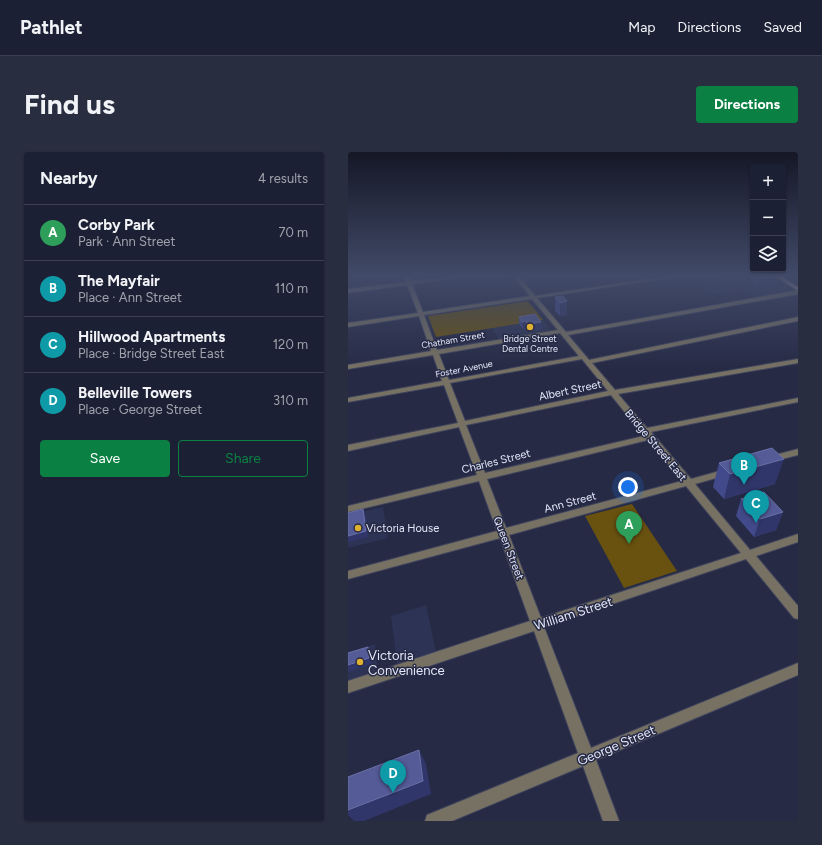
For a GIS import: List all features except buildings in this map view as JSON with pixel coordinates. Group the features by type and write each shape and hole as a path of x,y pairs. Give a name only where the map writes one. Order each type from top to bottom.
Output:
{"street":[{"name":"Queen Street","path":"418,306 611,821"},
{"path":"348,325 475,306"},
{"name":"Bridge Street East","path":"540,306 798,614"},
{"name":"Chatham Street","path":"348,367 563,333 716,306"},
{"name":"Foster Avenue","path":"348,400 585,359 798,319"},
{"name":"Albert Street","path":"348,448 613,392 798,361"},
{"name":"Charles Street","path":"348,509 482,477 647,434 798,400"},
{"path":"761,462 798,452"},
{"name":"Ann Street","path":"348,575 739,468"},
{"name":"William Street","path":"348,687 798,538"},
{"name":"George Street","path":"433,821 798,669"}],"shaded area":[{"path":"493,306 532,306 543,320 436,337 428,316"},
{"path":"543,320 552,331 499,340 492,328"},
{"path":"632,504 677,571 624,588 585,516"},
{"path":"383,507 388,538 348,548 348,515"},
{"path":"426,605 436,652 397,664 391,616"},
{"path":"375,644 378,671 348,681 348,652"}],"place":[{"name":"Bridge Street Dental Centre","path":"530,327"},
{"name":"The Mayfair","path":"744,485"},
{"name":"Hillwood Apartments","path":"756,523"},
{"name":"Victoria House","path":"358,528"},
{"name":"Corby Park","path":"629,544"},
{"name":"Victoria Convenience","path":"360,662"},
{"name":"Belleville Towers","path":"393,793"}]}
